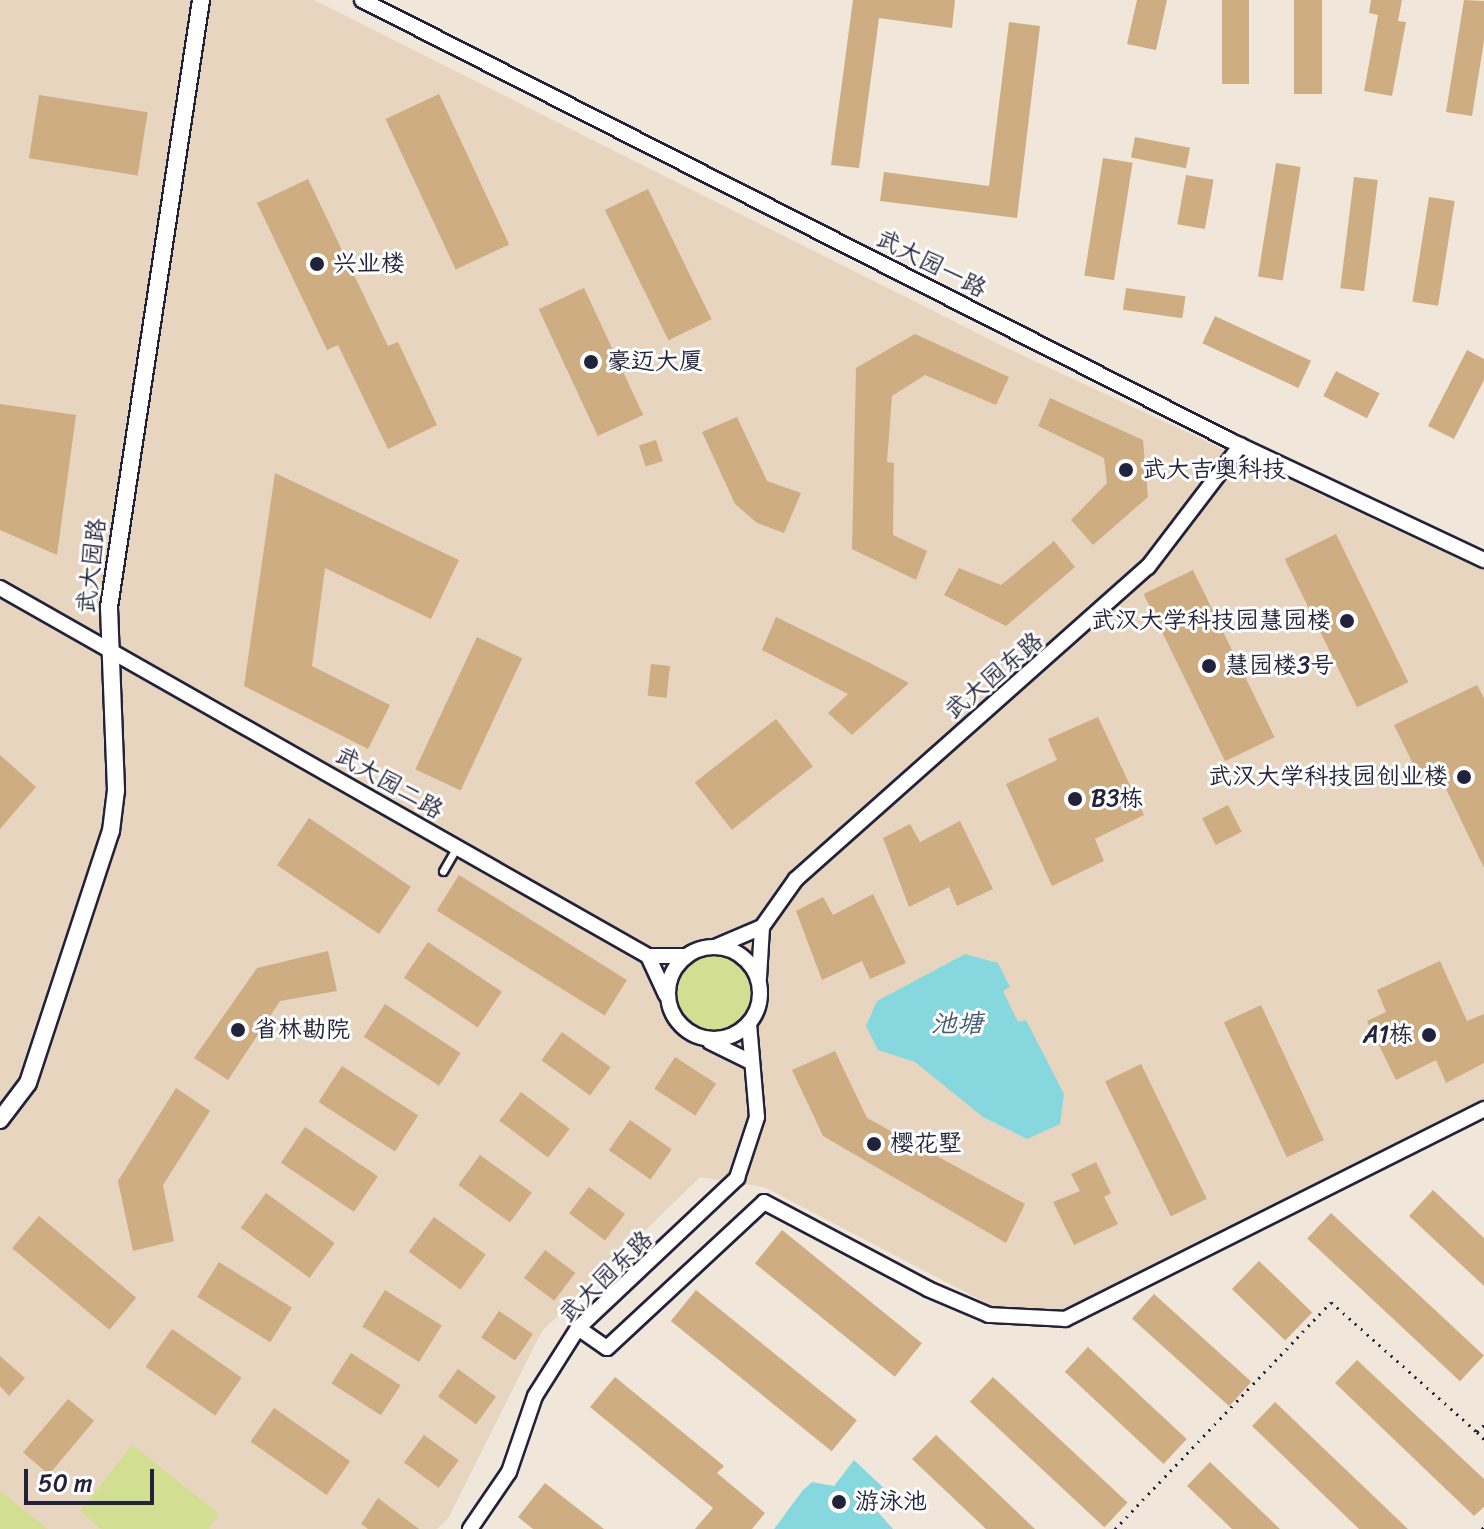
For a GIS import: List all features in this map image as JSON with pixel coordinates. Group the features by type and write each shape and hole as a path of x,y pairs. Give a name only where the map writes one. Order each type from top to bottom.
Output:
{"street":[{"name":"武大园路","path":"0,1120 28,1083 111,831 116,790 109,607 144,356 201,0"},
{"name":"武大园一路","path":"362,0 1241,445 1484,560"},
{"name":"武大园东路","path":"762,927 806,869 1148,567 1241,445"},
{"name":"武大园二路","path":"0,588 648,956"},
{"path":"706,1040 737,1034 749,1024 757,1011 762,927 686,956 648,956 679,1025 706,1040 749,1061"},
{"path":"715,947 743,957 759,982"},
{"path":"667,997 675,967 686,956"},
{"name":"武大园东路","path":"470,1529 509,1472 535,1396 578,1328 737,1178 757,1117 749,1061 749,1024"},
{"path":"578,1328 607,1348 764,1202 928,1289 989,1315 1065,1319 1484,1109"}],"lane":[{"path":"443,871 457,847"}],"path":[{"path":"1115,1529 1331,1302 1484,1439"},
{"path":"1477,1432 1484,1425"}],"shaded area":[{"path":"0,0 314,0 1011,350 1484,571 1484,1107 1065,1319 992,1306 764,1187 700,1177 542,1331 449,1517 437,1529 0,1529"}],"green space":[{"path":"714,955 729,958 741,967 750,979 753,994 750,1009 741,1021 729,1030 714,1033 699,1030 687,1021 678,1009 675,994 678,979 687,967 699,958"},
{"path":"132,1445 219,1514 208,1529 101,1529 80,1511"},
{"path":"0,1491 48,1529 0,1529"}],"water":[{"name":"池塘","path":"965,954 998,963 1010,987 1003,991 1018,1022 1026,1020 1064,1094 1060,1124 1027,1139 983,1117 915,1062 878,1050 866,1026 877,1001"},
{"name":"游泳池","path":"854,1460 890,1494 877,1511 893,1529 774,1529 812,1482 834,1486"}],"building":[{"path":"853,0 955,0 952,28 879,18 859,168 831,165"},
{"path":"1137,0 1167,0 1156,50 1127,44"},
{"path":"1222,0 1249,0 1249,84 1222,84"},
{"path":"1294,0 1322,0 1322,94 1294,94"},
{"path":"1371,0 1402,0 1398,21 1406,22 1392,96 1364,91 1378,15 1369,13"},
{"path":"1464,0 1484,1 1484,41 1472,116 1446,112"},
{"path":"1009,22 1040,26 1017,218 880,201 884,172 989,186"},
{"path":"439,94 509,244 456,269 386,119"},
{"path":"39,95 148,112 138,175 29,158"},
{"path":"1135,137 1190,148 1186,168 1131,158"},
{"path":"1103,158 1133,163 1114,280 1084,276"},
{"path":"1276,163 1301,167 1283,280 1258,277"},
{"path":"1186,175 1214,180 1205,229 1177,224"},
{"path":"1354,177 1378,180 1364,291 1340,288"},
{"name":"兴业楼","path":"308,179 388,346 398,342 437,425 388,449 338,345 327,350 257,203"},
{"path":"648,189 712,319 668,340 605,210"},
{"path":"1429,197 1455,201 1438,306 1412,302"},
{"name":"豪迈大厦","path":"584,288 643,415 598,436 539,309"},
{"path":"1126,288 1185,296 1182,318 1123,310"},
{"path":"1215,316 1311,361 1298,388 1202,343"},
{"path":"915,334 1009,377 996,405 925,375 892,396 887,462 894,463 893,535 927,551 916,580 852,549 856,368"},
{"path":"1467,350 1484,359 1484,380 1454,439 1428,426"},
{"path":"1336,371 1380,393 1367,418 1323,396"},
{"name":"武大吉奥科技","path":"1050,398 1143,440 1148,497 1093,545 1071,520 1107,483 1104,458 1038,426"},
{"path":"0,404 76,415 57,555 0,530"},
{"path":"737,417 767,481 801,493 784,533 757,523 735,504 702,432"},
{"path":"656,440 663,461 646,466 639,446"},
{"path":"275,473 459,560 431,619 325,568 312,666 390,705 368,749 244,686"},
{"name":"武汉大学科技园慧园楼","path":"1336,534 1408,682 1357,707 1285,559"},
{"path":"1054,541 1075,567 1006,626 944,595 959,568 1001,585"},
{"name":"慧园楼3号","path":"1193,570 1275,737 1225,761 1144,594"},
{"path":"776,617 909,683 852,735 828,713 848,694 762,650"},
{"path":"477,637 522,658 461,790 415,769"},
{"path":"651,664 670,666 667,698 648,696"},
{"name":"武汉大学科技园创业楼","path":"1477,685 1484,698 1484,868 1436,768 1419,776 1394,725"},
{"name":"B3栋","path":"1098,717 1144,815 1095,839 1104,861 1052,886 1006,784 1057,760 1048,739"},
{"path":"776,719 813,766 732,830 695,782"},
{"path":"0,755 36,787 0,829"},
{"path":"1228,805 1242,832 1216,845 1202,818"},
{"path":"309,818 411,887 379,934 277,865"},
{"path":"960,821 993,889 957,906 949,887 909,907 883,838 910,824 920,842"},
{"path":"459,875 627,980 605,1016 437,911"},
{"path":"873,894 906,963 870,979 862,961 822,980 796,911 823,897 833,915"},
{"path":"428,942 502,992 478,1027 404,978"},
{"name":"省林勘院","path":"328,951 337,991 280,1001 228,1080 194,1058 257,968"},
{"name":"A1栋","path":"1440,961 1467,1021 1484,1014 1484,1063 1446,1083 1436,1060 1396,1080 1367,1021 1386,1012 1377,990"},
{"path":"385,1004 460,1053 439,1086 364,1037"},
{"path":"1261,1005 1324,1140 1287,1157 1224,1022"},
{"path":"562,1032 611,1067 590,1096 541,1060"},
{"name":"樱花墅","path":"835,1051 867,1118 1025,1204 1006,1243 823,1136 792,1070"},
{"path":"675,1057 716,1084 695,1116 654,1089"},
{"path":"1141,1064 1207,1199 1171,1216 1105,1082"},
{"path":"342,1066 418,1116 395,1152 319,1102"},
{"path":"176,1088 210,1111 163,1185 174,1241 133,1251 118,1181"},
{"path":"521,1092 570,1129 548,1157 499,1121"},
{"path":"630,1120 672,1149 651,1180 609,1150"},
{"path":"305,1127 378,1176 354,1212 281,1163"},
{"path":"480,1155 532,1193 510,1223 458,1185"},
{"path":"1096,1162 1111,1193 1104,1197 1118,1224 1074,1245 1053,1202 1080,1191 1071,1174"},
{"path":"589,1187 625,1214 605,1240 569,1213"},
{"path":"1433,1190 1484,1238 1484,1286 1409,1216"},
{"path":"266,1193 335,1243 309,1278 241,1228"},
{"path":"1331,1213 1484,1356 1460,1381 1307,1239"},
{"path":"39,1216 136,1298 109,1330 12,1248"},
{"path":"434,1217 486,1255 461,1289 409,1252"},
{"path":"782,1230 922,1343 895,1377 755,1263"},
{"path":"545,1250 575,1273 554,1301 524,1278"},
{"path":"1259,1261 1312,1312 1285,1340 1232,1289"},
{"path":"219,1262 292,1308 270,1342 197,1297"},
{"path":"385,1290 442,1326 419,1362 362,1326"},
{"path":"696,1290 857,1420 832,1451 671,1321"},
{"path":"1154,1294 1251,1382 1229,1406 1132,1319"},
{"path":"499,1311 533,1334 515,1360 481,1338"},
{"path":"172,1329 242,1378 215,1415 146,1367"},
{"path":"1088,1347 1187,1439 1164,1464 1065,1372"},
{"path":"351,1353 400,1385 381,1415 331,1383"},
{"path":"0,1356 25,1378 9,1396 0,1386"},
{"path":"1357,1360 1484,1479 1484,1507 1474,1516 1335,1383"},
{"path":"458,1369 496,1397 476,1424 438,1397"},
{"path":"615,1377 724,1466 717,1473 765,1513 752,1529 695,1529 713,1508 590,1407"},
{"path":"993,1377 1128,1502 1104,1527 970,1402"},
{"path":"68,1399 94,1421 49,1474 23,1453"},
{"path":"1275,1402 1408,1529 1359,1529 1252,1426"},
{"path":"274,1408 350,1461 327,1495 250,1442"},
{"path":"424,1435 459,1460 439,1488 404,1463"},
{"path":"936,1435 1035,1529 986,1529 912,1459"},
{"path":"1210,1462 1280,1529 1232,1529 1187,1486"},
{"path":"545,1483 604,1529 533,1529 518,1517"},
{"path":"378,1498 419,1529 368,1529 361,1524"}],"place":[{"name":"兴业楼","path":"317,264"},
{"name":"豪迈大厦","path":"591,362"},
{"name":"武大吉奥科技","path":"1126,470"},
{"name":"武汉大学科技园慧园楼","path":"1347,621"},
{"name":"慧园楼3号","path":"1209,666"},
{"name":"武汉大学科技园创业楼","path":"1464,777"},
{"name":"B3栋","path":"1075,799"},
{"name":"省林勘院","path":"238,1030"},
{"name":"A1栋","path":"1429,1035"},
{"name":"樱花墅","path":"874,1144"},
{"name":"游泳池","path":"839,1502"}]}
